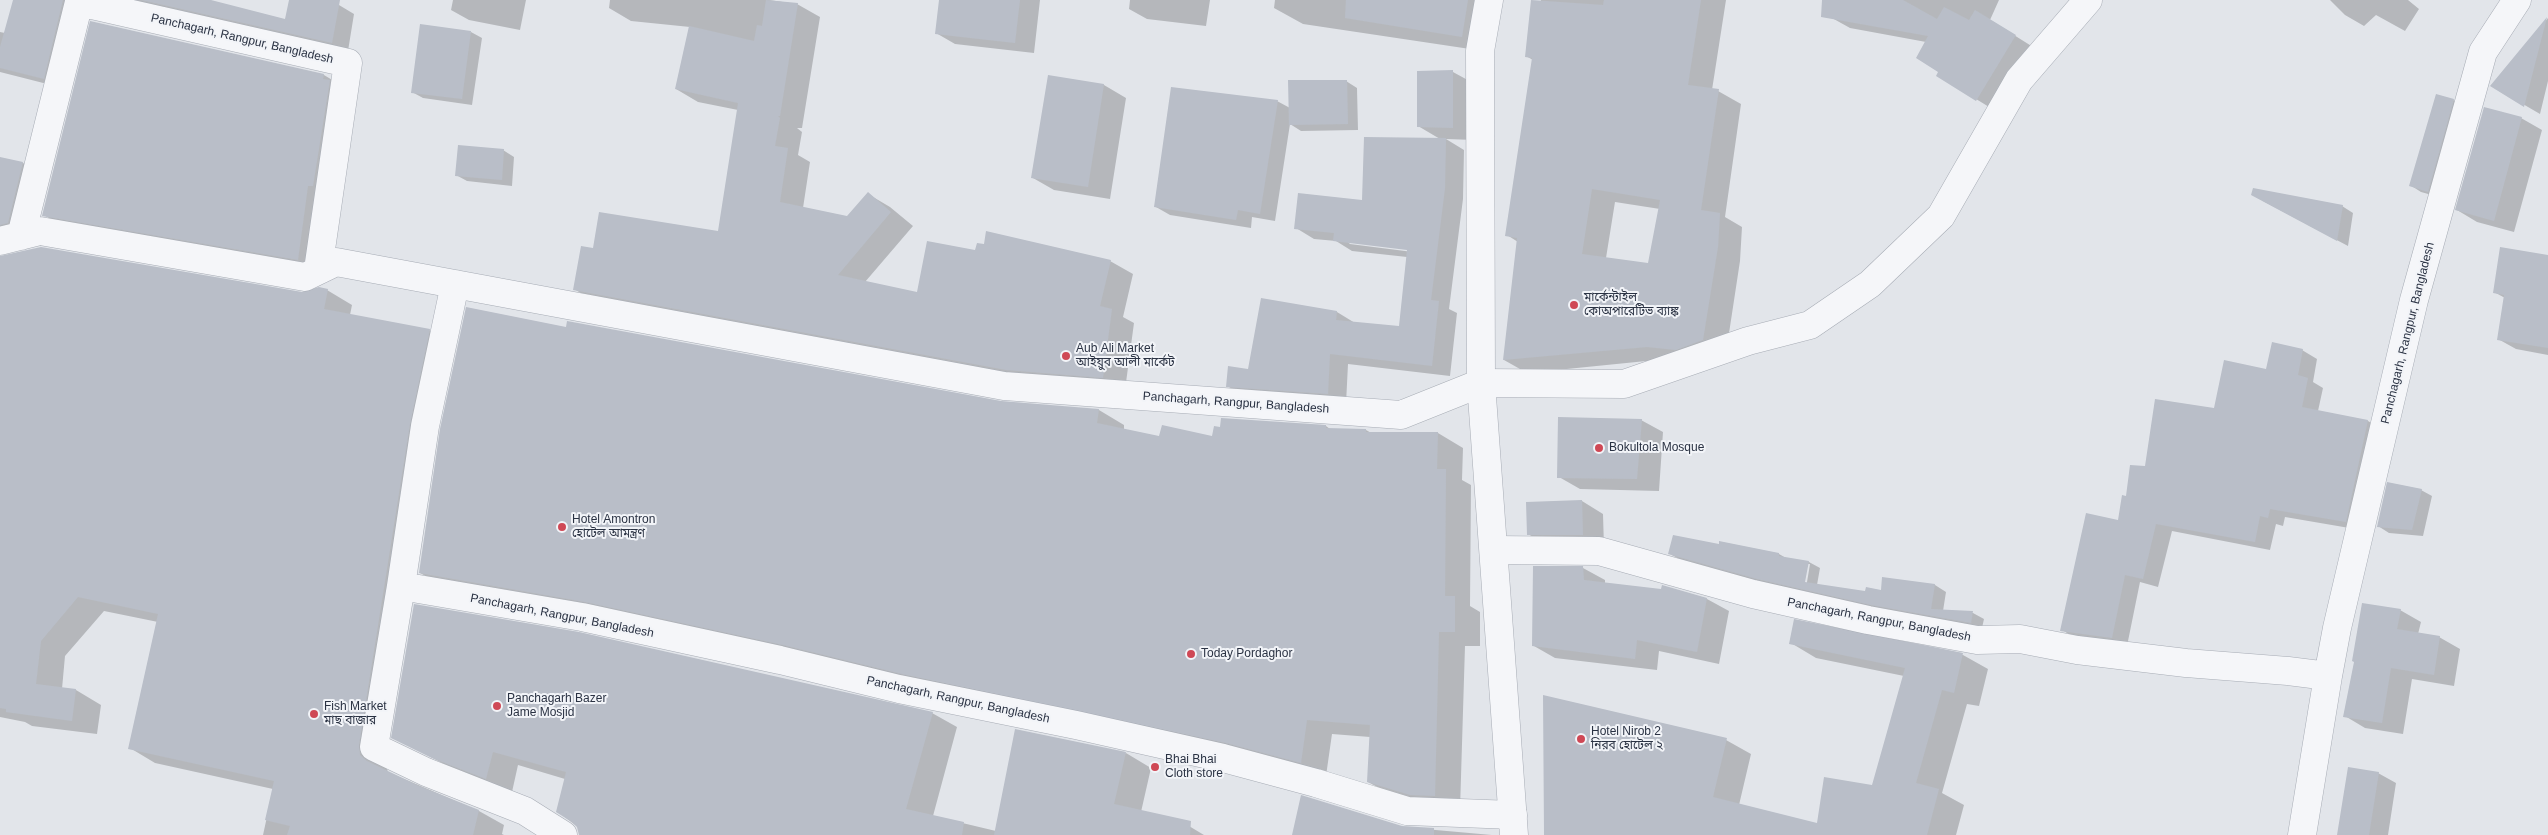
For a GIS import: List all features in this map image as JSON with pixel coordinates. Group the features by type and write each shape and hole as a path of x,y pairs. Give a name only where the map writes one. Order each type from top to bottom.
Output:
{"street":[{"name":"Panchagarh, Rangpur, Bangladesh","path":"401,586 582,617 780,660 899,689 1076,724 1316,782 1407,811 1513,825 1481,384 1480,51 1489,0"},
{"name":"Panchagarh, Rangpur, Bangladesh","path":"11,239 40,231 305,277 336,262 1004,386 1401,415 1481,384 1624,384 1748,341 1810,325 1870,284 1942,216 2019,80 2088,0"},
{"name":"Panchagarh, Rangpur, Bangladesh","path":"2302,835 2337,628 2414,300 2483,52 2517,0"},
{"name":"Panchagarh, Rangpur, Bangladesh","path":"11,239 79,1 348,64 318,270"},
{"path":"455,284 425,426 374,747 426,772 525,811 563,835"},
{"name":"Panchagarh, Rangpur, Bangladesh","path":"1494,550 1599,550 1753,594 1868,620 1977,640 2020,639 2104,654 2328,676"}],"building":[{"path":"13,0 63,0 44,79 0,68 0,47"},
{"path":"141,0 211,0 285,19 289,0 340,0 332,43"},
{"path":"766,0 798,3 780,116 778,116 780,118 775,146 788,148 780,202 847,216 868,192 891,212 838,275 917,292 927,241 975,250 977,243 984,244 986,231 1111,260 1100,306 1112,309 1103,378 1006,370 573,290 581,246 593,248 599,212 718,231 738,103 675,89 689,26 754,41 757,25 762,26"},
{"path":"939,0 1020,0 1015,43 935,34"},
{"path":"1346,0 1468,0 1462,37 1345,18"},
{"path":"1531,0 1603,5 1604,0 1701,0 1688,85 1719,89 1701,210 1720,213 1718,247 1703,340 1676,350 1647,347 1503,360 1517,238 1505,236 1532,58 1525,57","holes":["1592,189 1660,200 1648,263 1582,254"]},
{"path":"1822,0 1903,0 1937,19 1944,7 1969,20 1975,10 2016,35 1976,101 1936,76 1938,72 1916,58 1928,36 1821,17"},
{"path":"2547,17 2524,107 2490,86"},
{"path":"90,21 324,74 323,79 330,80 313,186 308,186 298,260 42,216"},
{"path":"420,24 471,31 462,99 411,93"},
{"path":"1453,70 1453,128 1417,127 1417,71"},
{"path":"1048,75 1104,84 1088,187 1031,178"},
{"path":"1288,80 1347,80 1348,124 1289,125"},
{"path":"1171,87 1278,100 1260,214 1238,210 1236,220 1154,207"},
{"path":"2436,94 2454,99 2428,192 2409,186"},
{"path":"2484,107 2522,117 2494,221 2455,210"},
{"path":"1364,137 1446,138 1445,188 1431,300 1439,301 1432,366 1330,354 1328,394 1226,387 1228,366 1248,369 1261,298 1337,311 1336,320 1399,326 1407,250 1333,241 1334,233 1294,229 1298,193 1362,200"},
{"path":"458,145 504,149 502,180 455,176"},
{"path":"0,157 23,162 8,223 0,225"},
{"path":"2253,188 2343,205 2337,241 2251,195"},
{"path":"41,247 302,292 319,287 328,289 324,309 430,329 410,424 359,745 360,755 367,761 419,786 479,810 473,835 287,835 290,826 265,820 274,781 128,749 158,614 78,597 41,641 36,684 76,689 72,721 6,712 6,709 0,708 0,256"},
{"path":"2500,247 2548,255 2548,348 2497,340 2504,295 2493,293"},
{"path":"466,307 566,327 567,321 1001,401 1099,409 1097,423 1159,436 1162,425 1212,436 1214,426 1220,427 1221,418 1326,425 1326,428 1366,429 1366,432 1438,432 1437,469 1446,469 1445,596 1455,596 1455,632 1439,632 1435,796 1410,795 1367,782 1370,725 1307,720 1301,763 1226,743 902,674 783,645 585,602 419,573 440,429"},
{"path":"2272,342 2303,349 2298,375 2308,378 2302,407 2368,420 2346,522 2270,509 2268,518 2260,516 2255,542 2156,524 2143,579 2125,575 2112,638 2060,631 2086,513 2118,520 2122,495 2126,496 2130,465 2145,466 2155,399 2214,408 2224,360 2266,369"},
{"name":"Bokultola Mosque","path":"1558,417 1642,419 1637,479 1557,478"},
{"path":"2387,482 2422,489 2412,530 2377,527"},
{"path":"1582,500 1583,535 1527,535 1526,502"},
{"path":"1673,535 1719,544 1719,541 1779,553 1779,556 1809,561 1805,582 1865,591 1866,587 1881,590 1882,577 1935,584 1931,609 1973,611 1971,623 1871,605 1757,579 1668,554"},
{"path":"1533,566 1583,566 1584,580 1661,589 1662,585 1707,598 1697,652 1637,640 1635,659 1532,646"},
{"path":"2362,603 2401,609 2397,629 2440,636 2434,675 2391,668 2382,723 2343,717 2354,662 2352,661"},
{"path":"414,604 579,632 933,712 906,809 964,822 962,835 579,835 577,827 572,822 556,812 566,772 493,752 486,779 432,758 391,738"},
{"path":"1794,619 1963,653 1954,693 1942,690 1916,783 1939,789 1927,835 1544,835 1543,695 1727,738 1713,797 1817,823 1824,777 1872,785 1905,668 1789,644"},
{"path":"1015,729 1126,752 1114,804 1191,821 1190,835 994,835"},
{"path":"2348,767 2379,772 2369,835 2337,835"},
{"path":"1301,795 1402,826 1434,828 1434,835 1292,835"}],"place":[{"name":"মার্কেন্টাইল কোঅপারেটিভ ব্যাঙ্ক","path":"1574,305"},
{"name":"Aub Ali Market আইয়ুব আলী মার্কেট","path":"1066,356"},
{"name":"Bokultola Mosque","path":"1599,448"},
{"name":"Hotel Amontron হোটেল আমন্ত্রণ","path":"562,527"},
{"name":"Today Pordaghor","path":"1191,654"},
{"name":"Panchagarh Bazer Jame Mosjid","path":"497,706"},
{"name":"Fish Market মাছ বাজার","path":"314,714"},
{"name":"Hotel Nirob 2 নিরব হোটেল ২","path":"1581,739"},
{"name":"Bhai Bhai Cloth store","path":"1155,767"}]}
